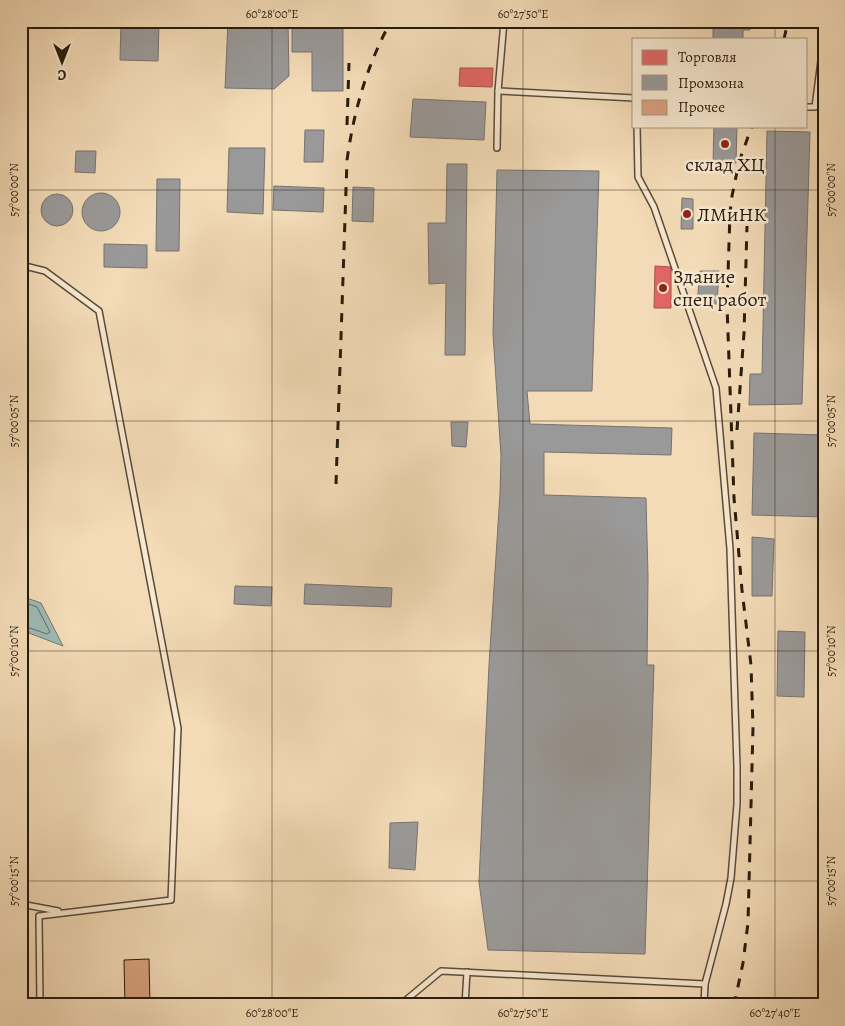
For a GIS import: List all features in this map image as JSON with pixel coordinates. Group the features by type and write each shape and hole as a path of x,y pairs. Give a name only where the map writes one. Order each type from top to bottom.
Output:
{"lane":[{"path":"497,148 498,91 504,21"},
{"path":"808,107 815,107 824,38"},
{"path":"498,91 632,98"},
{"path":"637,128 638,177 654,207 716,388 730,549 738,767 737,804 731,878 705,984 704,1005"},
{"path":"21,265 45,271 99,311 178,728 171,900 39,916 40,1005"},
{"path":"21,904 60,912"},
{"path":"400,1005 441,971 705,984"},
{"path":"465,1005 467,972"}],"water":[{"path":"21,596 41,603 63,646 21,630"}],"building: Торговля":[{"path":"460,68 493,68 492,87 459,86"},
{"name":"Здание спец работ","path":"655,266 671,267 671,308 654,308"}],"building: Промзона":[{"path":"121,21 159,21 158,61 120,60"},
{"path":"228,21 288,21 289,76 274,89 225,88"},
{"path":"292,21 343,21 343,91 312,91 312,52 292,52"},
{"path":"703,21 750,21 750,30 743,30 743,38 713,38 713,25 702,25"},
{"path":"413,99 486,102 484,140 410,137"},
{"name":"склад ХЦ","path":"714,128 737,128 736,163 713,163"},
{"path":"305,130 324,130 323,162 304,162"},
{"path":"767,131 810,132 802,404 749,405 750,374 762,374"},
{"path":"229,148 265,148 263,214 227,212"},
{"path":"76,151 96,151 95,173 75,172"},
{"path":"447,164 467,164 465,355 445,355 446,283 429,284 428,223 446,223"},
{"path":"497,170 599,171 592,391 527,391 530,424 672,428 671,455 544,452 544,495 646,498 648,576 647,665 654,665 645,954 488,950 479,882 501,456 493,334"},
{"path":"157,179 180,179 179,251 156,251"},
{"path":"274,186 324,188 323,212 273,210"},
{"path":"353,187 374,188 373,222 352,221"},
{"path":"101,193 114,199 120,212 114,225 101,231 88,225 82,212 88,199"},
{"path":"57,194 63,195 68,199 72,204 72,216 68,221 63,225 57,226 51,225 46,221 42,216 41,210 42,204 46,199 51,195"},
{"path":"21,198 27,203 29,213 25,222 21,225"},
{"name":"ЛМиНК","path":"682,198 693,199 693,229 681,229"},
{"path":"104,244 147,245 147,268 104,267"},
{"path":"700,271 719,271 717,304 697,303"},
{"path":"451,422 468,422 466,447 452,446"},
{"path":"754,433 824,435 824,517 752,515"},
{"path":"752,537 774,539 772,596 752,596"},
{"path":"305,584 392,588 391,607 304,604"},
{"path":"235,586 272,587 271,606 234,604"},
{"path":"778,631 805,632 804,697 777,696"},
{"path":"418,822 415,870 389,868 390,823"}],"building: Прочее":[{"path":"149,959 150,1005 125,1005 124,960"}],"railway":[{"path":"336,484 347,160 353,123 368,71 391,21"},
{"path":"784,38 788,21"},
{"path":"347,125 349,63"},
{"path":"734,1005 743,963 748,923 753,727 751,665 734,498 727,305 732,196 739,162 751,128"},
{"path":"737,430 744,333 747,226"}],"place":[{"name":"склад ХЦ","path":"725,144"},
{"name":"ЛМиНК","path":"687,214"},
{"name":"Здание спец работ","path":"663,288"}]}
